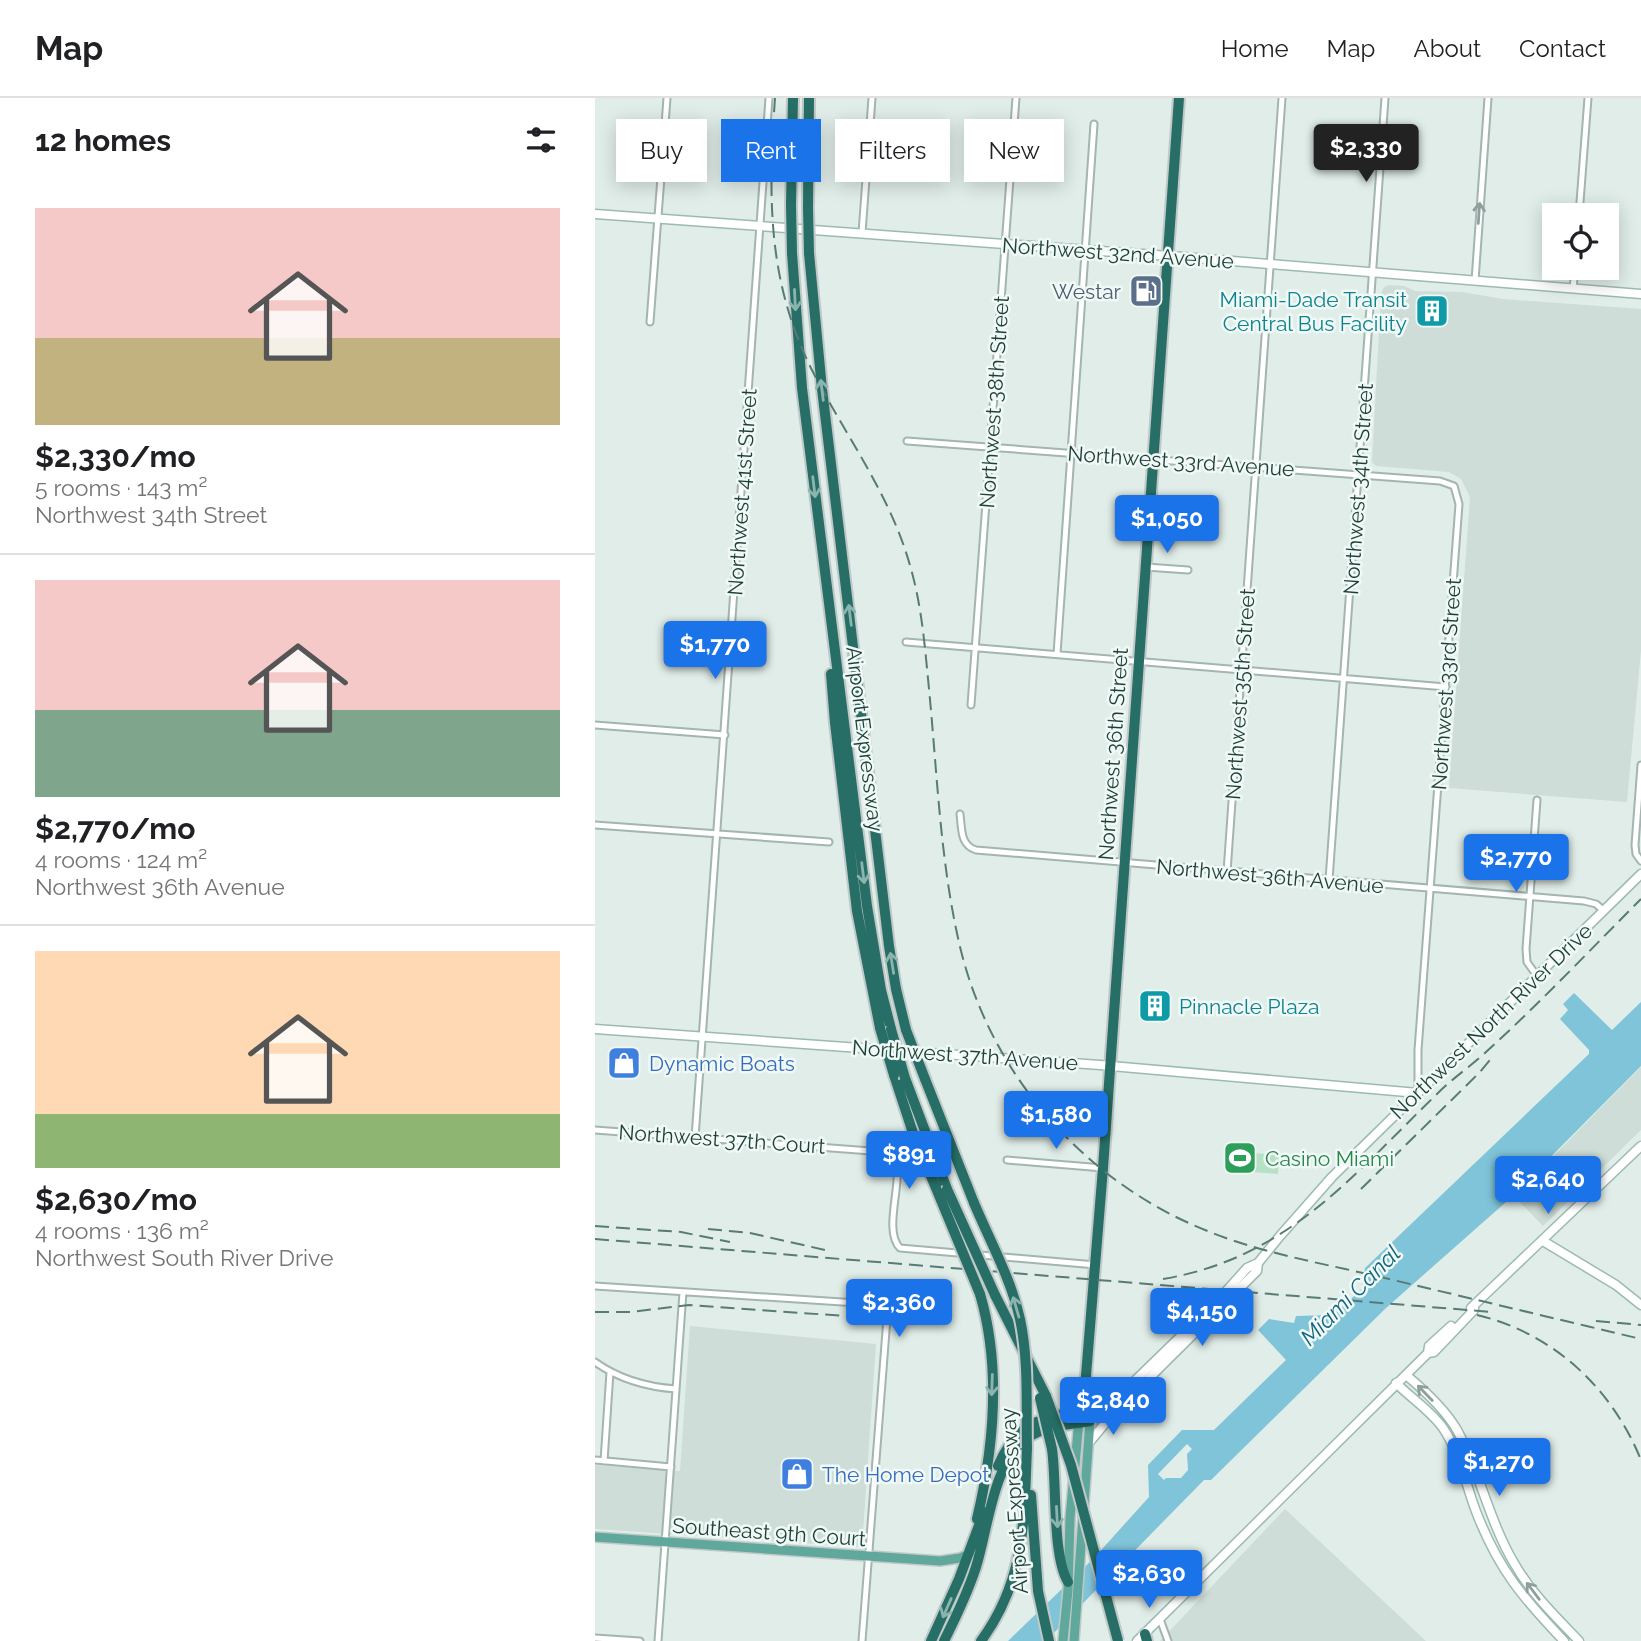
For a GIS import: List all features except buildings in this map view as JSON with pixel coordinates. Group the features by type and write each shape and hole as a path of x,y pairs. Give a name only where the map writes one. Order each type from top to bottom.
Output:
{"highway":[{"name":"Airport Expressway","path":"793,98 792,253 802,388 867,906 885,1028 899,1076 942,1189 1034,1374 1071,1465 1118,1641"},
{"name":"Airport Expressway","path":"809,98 810,253 823,401 889,946 906,1030 1013,1294 1020,1320 1026,1357 1028,1500 1040,1607 1049,1641"},
{"name":"Northwest 36th Street","path":"1086,1417 1085,1390 1179,98"},
{"path":"942,1189 981,1294 992,1350 987,1468 974,1536"},
{"path":"1085,1390 1114,1407"},
{"path":"1043,1397 1052,1449 1063,1574 1072,1584"},
{"path":"931,1641 969,1554 997,1467 1011,1440 1022,1430 1043,1419 1086,1417"},
{"path":"944,1641 979,1558 1001,1476 1009,1459 1020,1444 1036,1433 1054,1426 1077,1423 1086,1417"},
{"path":"981,1641 1012,1584 1028,1500"},
{"path":"961,1574 963,1601"}],"main road":[{"name":"Northwest 36th Street","path":"1064,1637 1088,1444 1086,1417"},
{"name":"Northwest 36th Street","path":"1074,1641 1076,1623 1070,1518 1077,1423"},
{"name":"Southeast 9th Court","path":"595,1537 940,1561 969,1554"},
{"name":"Southeast 9th Court","path":"940,1561 951,1565 961,1574"}],"street":[{"path":"650,322 667,98"},
{"name":"Northwest 41st Street","path":"695,1138 769,98"},
{"path":"862,233 872,98"},
{"name":"Northwest 38th Street","path":"971,705 1016,98"},
{"name":"Northwest 35th Street","path":"1227,872 1282,98"},
{"name":"Northwest 34th Street","path":"1329,880 1385,98"},
{"path":"1475,281 1488,98"},
{"path":"1580,203 1588,98"},
{"path":"1057,654 1094,124"},
{"name":"Northwest 32nd Avenue","path":"595,214 1641,294"},
{"path":"1573,289 1574,280"},
{"name":"Northwest 33rd Avenue","path":"907,440 1440,481 1454,486"},
{"name":"Northwest 33rd Street","path":"1418,1093 1418,1050 1459,504 1454,486"},
{"path":"1145,567 1188,570"},
{"path":"906,642 1446,687"},
{"path":"595,725 725,735"},
{"path":"1641,765 1635,845 1641,861"},
{"path":"1537,800 1526,956 1529,966 1537,976"},
{"name":"Northwest 36th Avenue","path":"960,814 963,838 969,847 1125,863 1591,902 1604,911"},
{"path":"595,825 829,842"},
{"name":"Northwest North River Drive","path":"1086,1417 1102,1409 1114,1407 1163,1360 1247,1268 1258,1263 1309,1202 1641,874"},
{"name":"Northwest 37th Avenue","path":"595,1029 1110,1066 1418,1093"},
{"name":"Northwest 37th Court","path":"595,1130 875,1150 890,1155 898,1172 892,1234 899,1248 1096,1265"},
{"path":"1143,1639 1428,1353 1429,1346 1475,1306 1641,1146"},
{"path":"1007,1160 1103,1168"},
{"path":"1543,1241 1616,1285 1641,1305"},
{"path":"595,1286 888,1306 862,1641"},
{"path":"658,1641 683,1292"},
{"path":"595,1362 610,1372 656,1387 676,1389"},
{"path":"604,1461 610,1372"},
{"path":"1406,1374 1451,1420 1471,1462 1491,1517 1514,1563 1542,1603 1579,1641"},
{"path":"1396,1384 1442,1427 1483,1528 1506,1573 1529,1605 1565,1641"},
{"path":"1088,1444 1114,1407"},
{"path":"595,1460 671,1467"},
{"path":"1459,1466 1471,1462"},
{"path":"1160,1619 1168,1641"},
{"path":"595,1638 641,1641"}],"shaded area":[{"name":"Miami-Dade Transit Central Bus Facility","path":"1404,286 1415,291 1462,292 1503,299 1641,309 1641,650 1627,802 1449,788 1470,497 1461,479 1449,472 1376,466 1372,462 1381,294 1384,287"},
{"path":"1641,1067 1641,1130 1543,1226 1514,1196"},
{"path":"690,1326 876,1344 862,1547 595,1529 595,1465 680,1471"},
{"path":"1285,1509 1426,1641 1160,1641"}],"green space":[{"path":"1229,1151 1279,1155 1278,1174 1228,1170"}],"water":[{"path":"1574,993 1612,1030 1641,1002 1641,1066 1506,1202 1386,1308 1211,1480 1204,1480 1046,1641 1008,1641 1094,1558 1149,1497 1148,1465 1182,1430 1214,1430 1286,1360 1258,1330 1269,1319 1294,1323 1296,1316 1333,1315 1362,1289 1365,1268 1589,1054 1589,1050 1560,1019 1568,1010 1563,1004","holes":["1187,1444 1192,1449 1187,1454 1188,1470 1181,1478 1164,1480 1158,1474"]}],"railway":[{"path":"775,98 772,206 779,274 799,342 893,518 911,569 923,628 943,845 958,938 972,986 991,1032 1016,1075 1045,1114 1080,1150 1118,1182 1160,1208 1205,1230 1272,1252 1641,1339"},
{"path":"1163,1279 1207,1268 1247,1253 1283,1233 1315,1209 1545,996 1641,899"},
{"path":"1361,1189 1494,1055"},
{"path":"595,1226 681,1232 730,1242"},
{"path":"708,1229 750,1233 825,1250"},
{"path":"595,1239 1492,1312"},
{"path":"595,1312 630,1312 689,1305 859,1317"},
{"path":"1477,1315 1505,1323 1531,1335 1577,1367 1614,1409 1641,1460"},
{"path":"1596,1321 1641,1325"}],"place":[{"name":"Westar","path":"1146,291"},
{"name":"Miami-Dade Transit Central Bus Facility","path":"1432,311"},
{"name":"Pinnacle Plaza","path":"1155,1006"},
{"name":"Dynamic Boats","path":"624,1063"},
{"name":"Casino Miami","path":"1240,1158"},
{"name":"The Home Depot","path":"797,1474"}],"water label":[{"name":"Miami Canal","path":"1350,1295"}]}
